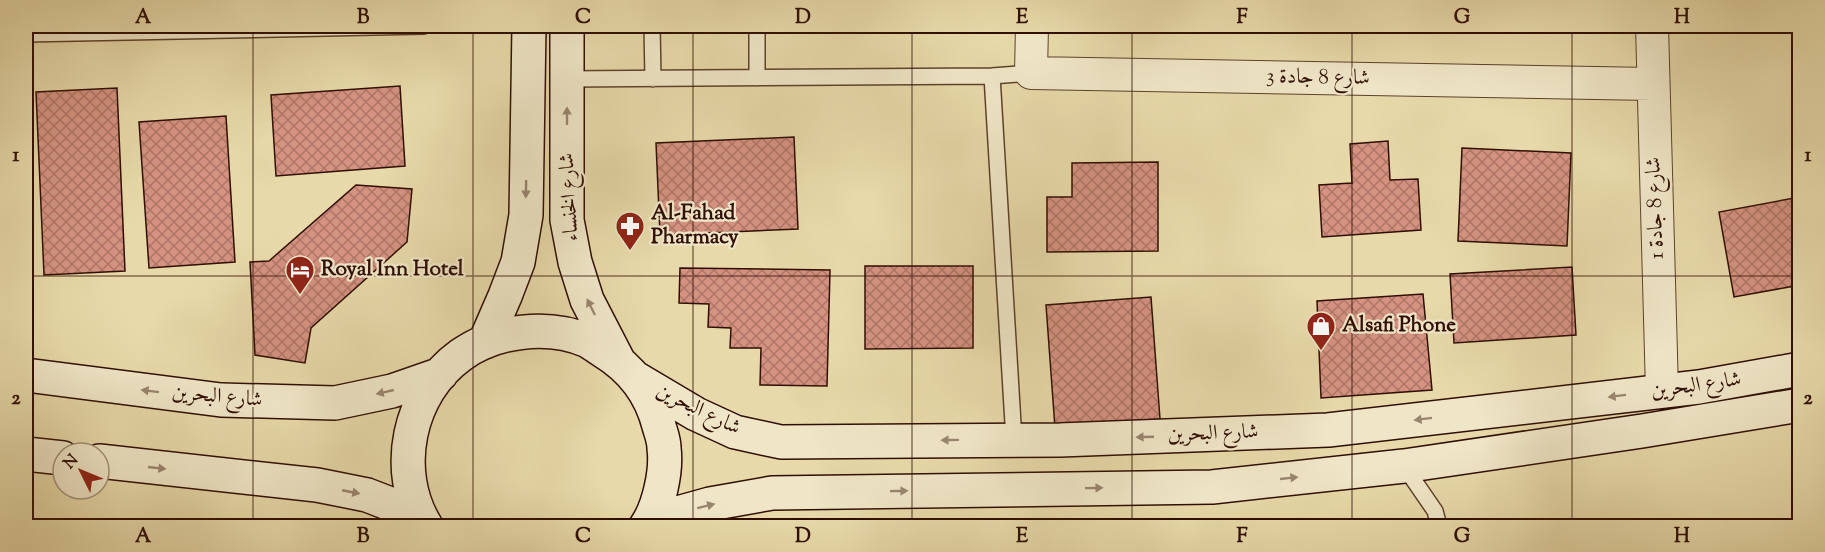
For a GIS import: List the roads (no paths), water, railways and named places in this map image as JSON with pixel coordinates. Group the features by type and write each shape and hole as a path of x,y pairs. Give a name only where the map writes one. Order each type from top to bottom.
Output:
{"street":[{"name":"شارع الخنساء","path":"485,342 518,262 526,215 530,26"},
{"name":"شارع الخنساء","path":"567,26 567,219 575,262 587,300 627,370 656,412 665,448 663,486 648,524"},
{"path":"1031,73 1032,26"},
{"name":"شارع 8 جادة 1","path":"1652,26 1662,391"},
{"name":"شارع 8 جادة 3","path":"1031,73 1652,84"},
{"name":"شارع البحرين","path":"26,375 221,400 335,403 392,391 441,374 461,355 485,342 519,332 554,332 588,341 627,370 696,414 735,432 781,442 1060,440 1328,430 1699,387 1800,369"},
{"path":"422,521 408,479 408,441 420,405 441,374"},
{"name":"شارع البحرين","path":"648,524 710,504 772,493 1212,487 1404,466 1800,405"},
{"path":"26,454 51,457"},
{"path":"111,463 317,485 367,495 422,521"}],"lane":[{"path":"26,34 424,26"},
{"path":"652,26 653,79"},
{"path":"757,26 757,78"},
{"path":"567,80 992,76 1031,73"},
{"path":"992,76 1014,440"},
{"path":"1404,466 1435,511 1439,526"}],"place":[{"name":"Al-Fahad Pharmacy","path":"630,252"},
{"name":"Royal Inn Hotel","path":"300,296"},
{"name":"Alsafi Phone","path":"1321,352"}]}
